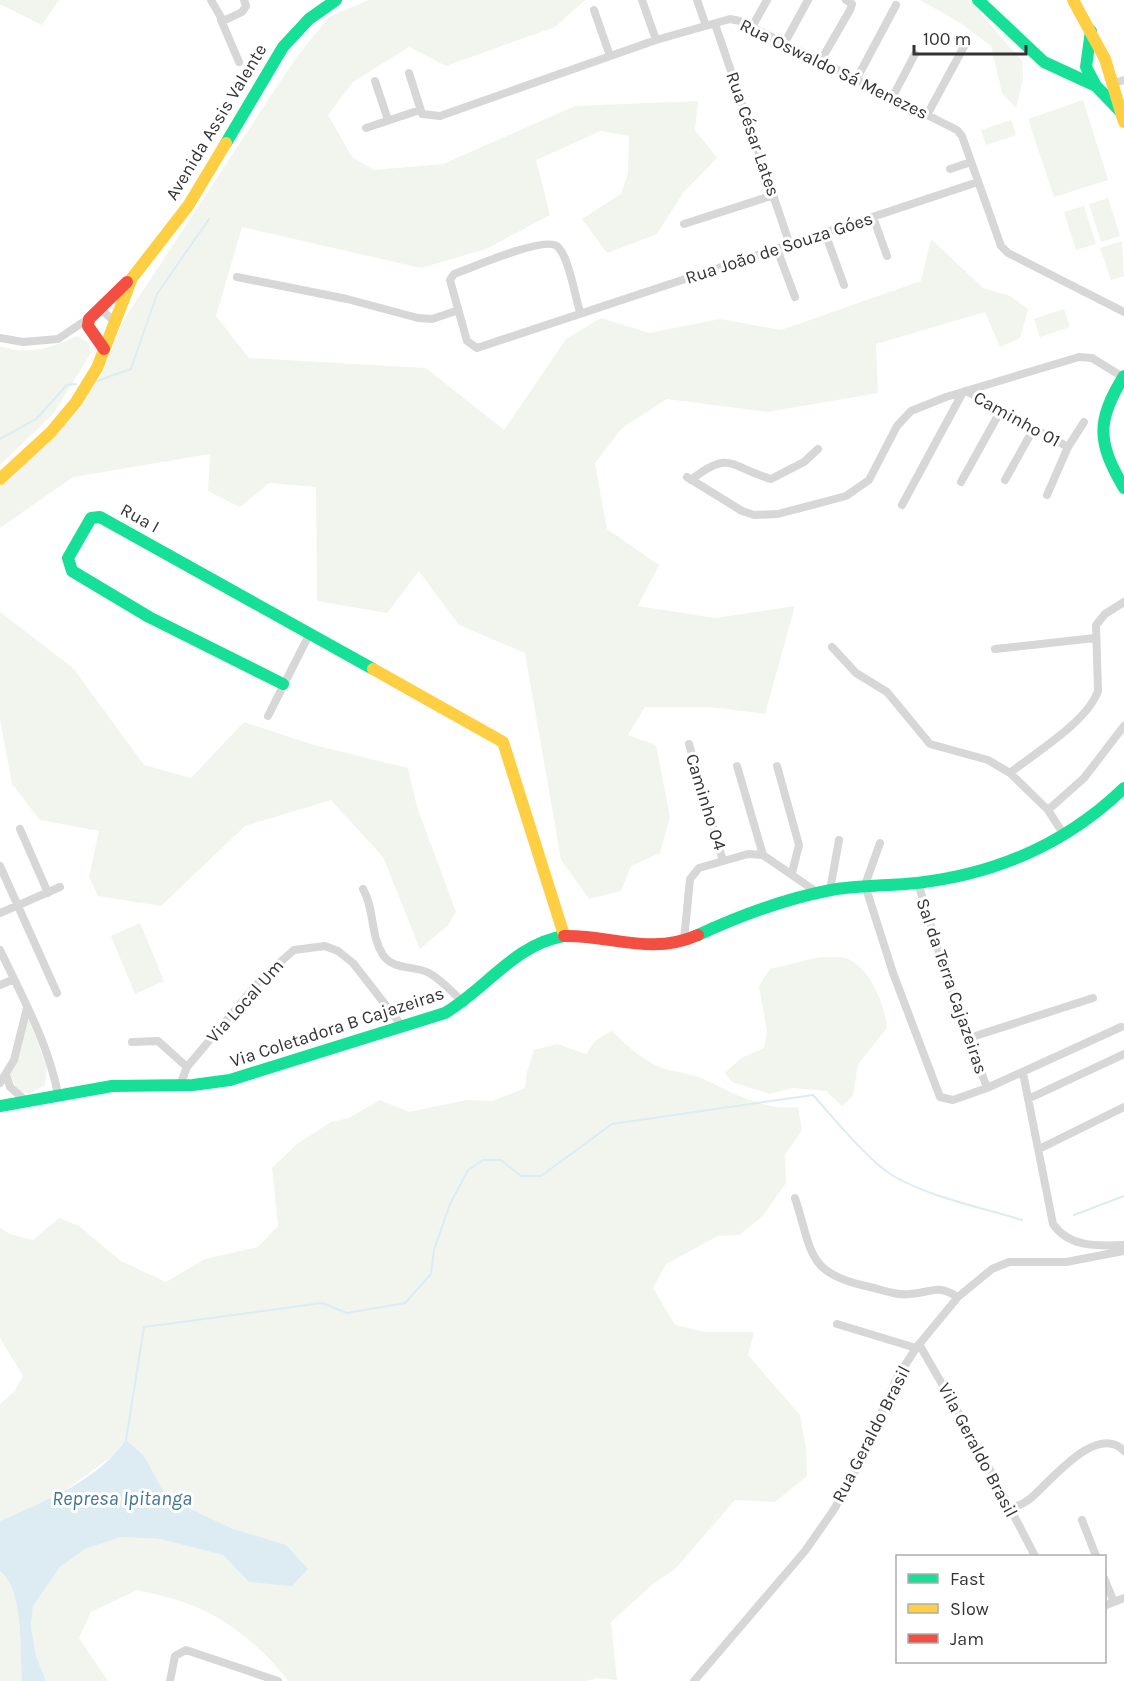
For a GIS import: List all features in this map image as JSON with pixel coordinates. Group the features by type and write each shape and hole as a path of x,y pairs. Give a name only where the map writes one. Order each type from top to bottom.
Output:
{"main road":[{"name":"Avenida Assis Valente","path":"0,479 51,432 70,409 97,368 132,278 188,207 283,47 309,19 336,0"},
{"path":"978,0 1032,52 1058,70 1096,86 1119,81"},
{"path":"1073,0 1119,81 1122,117"},
{"path":"1091,31 1084,62 1088,76 1122,117"},
{"path":"1058,70 1069,69 1084,62 1105,59"},
{"path":"104,349 90,330 88,323 92,314 132,278"},
{"path":"1124,376 1106,403 1102,429 1104,450 1124,488"},
{"name":"Rua I","path":"283,684 148,617 72,571 68,558 91,518 100,517 498,738 505,745 564,935"},
{"name":"Via Coletadora B Cajazeiras","path":"0,1106 58,1094 128,1084 206,1085 230,1080 445,1013 464,1003 525,950 564,935 653,946 684,940 736,916 824,891 865,885 918,883 1018,858 1090,819 1124,788"}],"street":[{"path":"210,0 239,62"},
{"path":"219,16 244,11 246,6 244,0"},
{"path":"642,0 656,40"},
{"path":"697,0 706,27"},
{"path":"752,27 767,0"},
{"path":"784,44 808,0"},
{"path":"820,62 852,7 846,0"},
{"path":"856,80 896,5"},
{"path":"594,10 610,56"},
{"name":"Rua Oswaldo Sá Menezes","path":"420,110 425,116 458,111 656,40 730,19 752,27 957,130 962,136 998,242 1008,253 1124,312"},
{"name":"Rua César Lates","path":"716,24 790,245"},
{"path":"927,115 967,41"},
{"path":"892,98 915,54"},
{"path":"366,128 420,110 409,73"},
{"path":"375,81 388,120"},
{"path":"950,169 971,162"},
{"name":"Rua João de Souza Góes","path":"580,312 562,253 557,245 552,243 529,248 454,274 450,285 456,311 467,341 477,348 580,312 978,183"},
{"path":"684,224 774,195"},
{"path":"873,217 887,256"},
{"path":"825,233 844,285"},
{"path":"777,249 795,297"},
{"path":"237,277 347,299 418,318 432,319 456,311"},
{"path":"0,338 23,342 50,341 69,333 90,330 99,333 113,326 103,311 92,314 69,333"},
{"path":"818,449 804,462 789,467 771,479 726,461 716,462 689,478 742,511 765,516 846,496 869,480 897,426 911,411 965,391 1079,357 1092,358 1124,376"},
{"path":"902,505 965,391"},
{"name":"Caminho 01","path":"965,391 1068,447"},
{"path":"961,482 1000,410"},
{"path":"1047,495 1068,447 1084,422"},
{"path":"1005,480 1034,428"},
{"path":"1010,773 1078,719 1095,699 1098,691 1095,638 1099,620 1124,602"},
{"path":"268,716 309,635"},
{"path":"995,649 1095,638"},
{"path":"832,647 856,673 887,692 930,744 982,758 1010,773 1048,810 1064,835"},
{"path":"1048,810 1084,778 1124,726"},
{"name":"Caminho 04","path":"689,744 723,861"},
{"path":"737,766 763,855"},
{"path":"777,766 799,845 792,873"},
{"path":"20,829 48,892"},
{"path":"684,940 690,879 699,868 748,854 763,855 824,891 839,840"},
{"path":"880,843 865,885 893,973 935,1089 940,1097 953,1100 987,1088 1121,1027"},
{"path":"0,866 57,993"},
{"name":"Sal da Terra Cajazeiras","path":"918,883 987,1088"},
{"path":"0,913 60,887"},
{"path":"363,889 370,907 375,937 383,955 391,963 426,971 440,980 464,1003"},
{"name":"Via Local Um","path":"180,1085 187,1067 274,965 294,950 310,946 325,946 353,963 402,1026"},
{"path":"0,950 54,1075 58,1094"},
{"path":"0,985 14,979"},
{"path":"969,1038 1093,998"},
{"path":"0,1083 3,1073 14,1060 27,1008"},
{"path":"132,1042 158,1041 187,1067"},
{"path":"1029,1099 1124,1054"},
{"path":"3,1073 10,1087 24,1100"},
{"path":"1023,1073 1050,1215 1057,1230 1069,1239 1086,1244 1124,1245"},
{"path":"1039,1149 1124,1107"},
{"path":"795,1198 816,1262 828,1274 849,1284 903,1294 938,1287 958,1297"},
{"name":"Rua Geraldo Brasil","path":"694,1681 805,1551 833,1511 860,1460 886,1397 918,1346 958,1297 992,1269 1009,1262 1066,1262 1124,1251"},
{"path":"837,1324 918,1346"},
{"name":"Vila Geraldo Brasil","path":"918,1346 1034,1555"},
{"path":"1010,1509 1030,1499 1063,1464 1096,1446 1108,1442 1116,1443 1124,1451"},
{"path":"1082,1520 1095,1555"},
{"path":"1106,1583 1114,1602"},
{"path":"1106,1605 1124,1598"},
{"path":"170,1681 175,1656 186,1650 278,1681"}],"shaded area":[{"path":"0,0 59,0 42,25 0,4"},
{"path":"369,0 585,0 555,27 446,66 409,47 353,82 328,115 352,157 374,170 443,164 575,106 698,101 695,130 717,158 683,193 657,234 607,253 582,219 621,194 628,173 629,136 601,131 536,160 550,215 486,249 421,268 242,227 216,316 249,358 426,368 504,430 566,339 601,318 649,333 720,319 781,330 921,281 931,239 983,288 1010,296 1028,309 1020,338 1000,347 985,312 876,344 878,393 767,412 667,399 622,428 595,463 607,529 659,565 638,606 715,618 795,606 765,714 710,707 645,707 628,735 656,745 670,817 660,853 631,866 621,891 589,899 561,860 525,653 459,625 419,571 387,613 317,601 316,487 269,483 240,507 208,491 210,454 73,477 0,528 0,481 60,431 102,374 123,321 295,59 329,17"},
{"path":"920,0 969,0 1022,61 1023,79 1016,108 1002,93 991,46 962,24"},
{"path":"1083,100 1108,180 1054,197 1028,119"},
{"path":"1011,120 1016,135 986,145 981,130"},
{"path":"1108,198 1120,236 1101,242 1089,204"},
{"path":"1084,206 1096,244 1076,250 1064,212"},
{"path":"1122,241 1124,276 1111,280 1100,248"},
{"path":"1064,309 1070,327 1040,337 1034,319"},
{"path":"77,336 89,343 91,353 54,413 0,465 0,346 20,350 39,349"},
{"path":"0,612 73,668 144,765 191,778 244,722 314,745 408,768 417,807 456,912 448,925 420,949 383,857 331,800 245,826 161,906 98,896 89,877 99,831 40,820 12,784 0,719"},
{"path":"140,923 164,981 135,994 111,936"},
{"path":"820,957 845,958 864,971 880,999 886,1019 887,1028 858,1064 853,1096 842,1106 826,1091 793,1088 770,1094 732,1082 725,1073 741,1058 764,1048 767,1031 759,986 770,969"},
{"path":"26,1020 29,1020 47,1067 45,1085 29,1094 17,1090 10,1073 22,1044"},
{"path":"612,1031 640,1056 660,1067 701,1078 760,1103 798,1107 802,1130 785,1155 786,1183 763,1216 739,1235 718,1236 666,1264 653,1288 675,1325 705,1332 754,1332 748,1355 800,1415 806,1448 807,1476 775,1502 735,1500 675,1569 653,1584 611,1622 617,1680 597,1678 586,1681 288,1681 256,1646 215,1616 168,1597 137,1590 91,1612 79,1638 108,1681 46,1681 36,1656 31,1627 33,1606 60,1567 85,1549 121,1537 160,1539 223,1555 249,1582 286,1545 231,1528 167,1498 144,1456 118,1452 59,1495 0,1521 0,1404 14,1392 23,1376 0,1338 0,1228 10,1234 33,1240 59,1218 79,1226 121,1261 166,1282 205,1259 258,1247 278,1226 272,1168 297,1144 331,1122 349,1118 380,1100 409,1112 467,1100 493,1101 525,1088 534,1050 557,1044 586,1054 596,1040"},
{"path":"0,1571 8,1580 17,1606 22,1681 0,1681"}],"water":[{"name":"Represa Ipitanga","path":"126,1440 144,1456 167,1498 231,1528 286,1545 308,1569 292,1586 249,1582 223,1555 160,1539 121,1537 85,1549 60,1567 33,1606 31,1627 36,1656 46,1681 22,1681 17,1606 8,1580 0,1571 0,1521 52,1497 85,1478 100,1467"}],"waterway":[{"path":"94,382 131,369 157,294 209,219"},
{"path":"0,439 36,419 67,385 76,384"},
{"path":"126,1440 144,1327 322,1303 347,1313 405,1303 431,1274 434,1250 450,1204 468,1170 483,1160 501,1160 521,1176 541,1176 612,1124 813,1095 863,1151 895,1177 941,1196 1022,1220"},
{"path":"1074,1215 1124,1196"}],"traffic: fast":[{"path":"226,143 283,47 309,19 336,0"},
{"path":"978,0 1044,62 1096,86 1120,111"},
{"path":"1091,31 1086,67 1096,86"},
{"path":"1124,376 1108,406 1103,432 1109,457 1124,488"},
{"path":"283,684 149,617 72,571 68,558 91,518 100,517 373,669"},
{"path":"698,935 763,908 796,898 842,888 946,879 1002,863 1029,853 1079,825 1124,788"},
{"path":"0,1106 112,1086 193,1085 230,1080 445,1013 530,948 564,936"}],"traffic: slow":[{"path":"1073,0 1105,59 1124,122"},
{"path":"0,479 51,432 76,402 97,368 132,278 188,206 226,143"},
{"path":"373,669 503,742 564,935"}],"traffic: jam":[{"path":"104,349 88,326 89,319 127,282"},
{"path":"564,936 664,944 698,935"}]}
